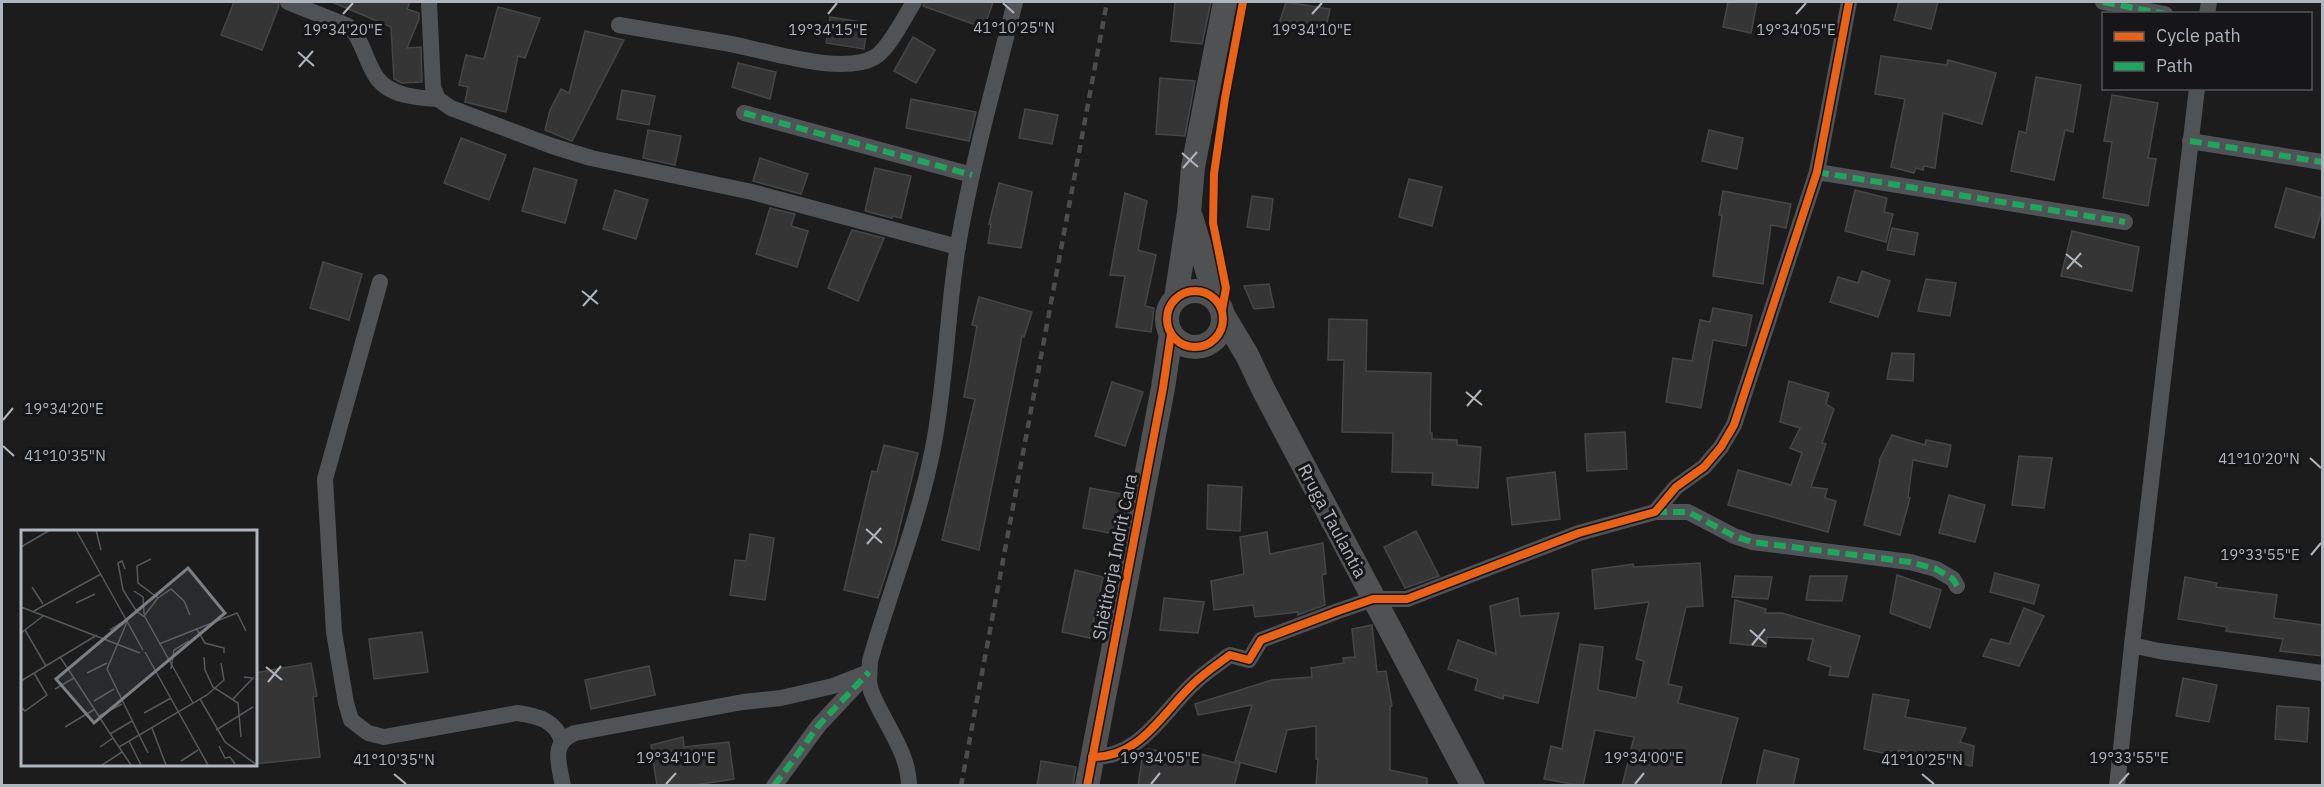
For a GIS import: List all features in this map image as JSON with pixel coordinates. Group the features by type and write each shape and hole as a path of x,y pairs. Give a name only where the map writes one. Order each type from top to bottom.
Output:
{"main road":[{"path":"1205,346 1183,345 1171,334 1167,318 1176,298 1189,213 1193,167 1225,2"},
{"name":"Rruga Taulantia","path":"1189,213 1220,308 1247,355 1259,383 1473,786"},
{"path":"1163,388 1221,332 1220,308 1208,293 1186,292 1176,298"},
{"name":"Shëtitorja Indrit Cara","path":"1087,786 1163,388 1171,334"},
{"name":"Rruga Taulantia","path":"1205,346 1239,365 1259,383"}],"street":[{"path":"288,2 348,26 354,32 377,78 384,85 406,95 438,99 451,108 552,146 591,158 752,192 958,247"},
{"path":"429,2 433,87 438,99"},
{"path":"619,25 810,61 851,64 877,56 914,2"},
{"path":"909,786 907,769 901,752 877,706 869,681 870,661 922,495 933,449 943,383 958,247 972,175 1015,2"},
{"path":"1655,512 1676,487 1704,467 1721,447 1734,425 1817,172 1849,2"},
{"path":"2103,2 2155,12"},
{"path":"2117,786 2197,90"},
{"path":"744,113 972,175"},
{"path":"2190,141 2322,162"},
{"path":"1817,172 2125,222"},
{"path":"380,282 325,479 334,632 351,720 368,733 384,737 517,713 539,716 558,729 562,741 558,754 563,786"},
{"path":"1092,757 1104,757 1117,753 1134,744 1157,726 1193,684 1230,655 1249,660 1261,640 1373,599 1407,598 1579,533 1655,512 1688,512 1734,536 1752,542 1910,562 1936,569 1953,579 1957,586"},
{"path":"2132,645 2159,651 2322,673"},
{"path":"562,741 575,733 743,702 781,698 833,686 869,672"},
{"path":"774,786 819,725 869,672"}],"building":[{"path":"234,2 278,2 279,6 262,50 221,35"},
{"path":"332,2 410,2 407,9 419,13 419,19 407,48 421,47 422,82 402,83 394,79 391,27"},
{"path":"924,2 993,2 984,28 923,6"},
{"path":"1175,2 1211,2 1202,44 1171,41"},
{"path":"1286,2 1330,9 1325,31 1279,24"},
{"path":"1728,2 1757,2 1751,33 1723,27"},
{"path":"1899,2 1938,2 1931,29 1894,20"},
{"path":"498,7 540,18 525,58 518,56 506,112 465,102 468,87 459,85 466,55 484,59"},
{"path":"830,17 868,23 864,49 826,43"},
{"path":"585,31 624,40 572,141 545,130 550,110 561,89 569,93"},
{"path":"913,37 935,50 916,83 894,71"},
{"path":"1881,56 1947,65 1948,60 1996,73 1982,124 1943,113 1935,168 1924,166 1923,170 1916,168 1914,173 1891,167 1905,99 1875,94"},
{"path":"738,63 776,72 770,99 732,87"},
{"path":"2036,77 2081,85 2073,132 2065,130 2054,180 2011,171 2019,131 2026,133"},
{"path":"1160,78 1195,81 1185,136 1156,134"},
{"path":"622,90 655,96 649,125 617,119"},
{"path":"2112,95 2158,103 2148,158 2156,159 2148,206 2103,198 2112,142 2104,141"},
{"path":"911,99 976,112 969,141 906,128"},
{"path":"1025,109 1058,115 1052,144 1019,138"},
{"path":"648,130 681,136 675,165 643,158"},
{"path":"1709,130 1743,138 1737,169 1702,161"},
{"path":"461,138 506,155 489,200 444,183"},
{"path":"760,158 808,174 801,194 753,181"},
{"path":"534,168 577,180 565,223 522,211"},
{"path":"875,168 911,176 901,218 865,211"},
{"path":"1409,179 1442,187 1432,226 1399,217"},
{"path":"999,183 1032,192 1021,248 988,243 991,224 989,224"},
{"path":"2286,188 2322,198 2322,209 2314,238 2275,227"},
{"path":"615,190 648,200 636,239 603,229"},
{"path":"1855,190 1887,198 1884,212 1893,214 1886,242 1845,231"},
{"path":"1723,191 1791,204 1786,228 1771,225 1763,284 1713,276 1722,215 1719,215"},
{"path":"1125,193 1147,201 1138,250 1156,255 1145,306 1154,308 1151,332 1116,327 1125,276 1110,275"},
{"path":"1252,196 1273,199 1269,230 1247,227"},
{"path":"770,208 795,214 791,226 808,231 797,267 756,254"},
{"path":"1892,228 1918,233 1914,255 1887,250"},
{"path":"852,230 884,238 858,301 828,288"},
{"path":"2072,231 2139,247 2132,291 2061,276"},
{"path":"323,262 362,274 349,320 310,308"},
{"path":"1862,271 1890,281 1878,317 1830,302 1838,277 1858,283"},
{"path":"1926,279 1956,283 1950,316 1918,311"},
{"path":"1269,284 1274,307 1254,309 1244,286"},
{"path":"979,297 1032,312 1024,337 1022,336 979,550 942,540 975,399 964,397 977,326 972,325"},
{"path":"1713,308 1752,315 1746,346 1713,340 1701,408 1666,402 1673,358 1692,361 1700,320 1710,322"},
{"path":"1329,319 1367,320 1366,371 1431,373 1430,433 1432,433 1432,439 1457,440 1457,445 1481,447 1478,488 1432,485 1433,473 1392,472 1393,433 1342,432 1344,360 1328,360"},
{"path":"1892,353 1914,354 1913,381 1887,379"},
{"path":"1789,381 1829,393 1826,404 1834,409 1822,443 1826,444 1811,487 1827,489 1825,498 1836,501 1828,532 1728,505 1738,470 1791,485 1802,453 1790,448 1800,428 1780,422"},
{"path":"1112,382 1143,392 1125,446 1095,436"},
{"path":"1625,432 1627,469 1587,471 1585,434"},
{"path":"1892,435 1925,445 1926,440 1951,445 1947,467 1913,460 1908,497 1910,498 1900,535 1864,525 1879,461"},
{"path":"884,445 918,453 895,546 878,598 844,590 872,471 877,472"},
{"path":"2019,456 2052,458 2044,508 2012,505"},
{"path":"1555,472 1560,519 1512,525 1507,478"},
{"path":"1208,485 1242,487 1240,531 1207,529"},
{"path":"1090,488 1128,495 1120,535 1083,528"},
{"path":"1949,495 1985,505 1975,542 1939,533"},
{"path":"1416,531 1439,576 1405,588 1384,547"},
{"path":"1267,532 1270,554 1323,543 1326,574 1322,575 1325,605 1298,615 1298,612 1255,617 1253,605 1214,610 1211,581 1244,574 1240,537"},
{"path":"750,534 774,538 765,600 730,595 735,560 746,561"},
{"path":"1700,563 1703,606 1686,607 1668,684 1682,687 1678,703 1738,718 1720,786 1622,786 1634,737 1595,730 1583,786 1544,779 1551,746 1562,749 1580,644 1603,647 1598,690 1636,698 1644,661 1636,659 1649,602 1595,609 1592,570 1633,564 1634,567"},
{"path":"1075,570 1103,577 1090,638 1062,632"},
{"path":"1995,573 2039,585 2034,604 1990,592"},
{"path":"1897,575 1941,590 1930,628 1890,613"},
{"path":"1735,576 1772,577 1768,599 1732,597"},
{"path":"1810,576 1847,576 1842,601 1806,600"},
{"path":"2185,577 2217,583 2216,587 2277,595 2274,618 2322,625 2322,656 2280,651 2283,639 2226,631 2227,627 2178,619"},
{"path":"1164,598 1204,602 1198,633 1160,630"},
{"path":"1518,598 1520,616 1559,613 1538,703 1504,695 1503,699 1475,690 1478,679 1448,669 1458,640 1496,654 1490,606"},
{"path":"1735,600 1766,609 1765,613 1782,613 1860,636 1848,677 1829,675 1831,667 1808,660 1813,639 1767,637 1766,647 1730,643"},
{"path":"2024,608 2044,616 2019,666 1983,656 1991,639 2009,644"},
{"path":"1372,625 1377,672 1386,671 1392,706 1390,707 1390,770 1427,778 1427,786 1316,786 1318,759 1316,759 1316,726 1287,730 1276,772 1235,761 1252,705 1198,715 1195,704 1272,680 1312,677 1311,668 1344,663 1343,658 1355,657 1352,629"},
{"path":"422,632 428,672 374,679 369,639"},
{"path":"311,663 317,696 313,697 320,757 256,764 256,673"},
{"path":"649,666 655,695 591,709 585,680"},
{"path":"2183,678 2217,685 2209,722 2176,716"},
{"path":"1873,694 1909,700 1905,717 1966,728 1960,742 1974,746 1972,766 1899,750 1897,756 1864,749"},
{"path":"2277,706 2309,708 2307,742 2275,739"},
{"path":"683,737 684,747 729,742 734,779 688,786 657,786 651,745"},
{"path":"1148,749 1192,757 1193,752 1240,764 1234,786 1138,786 1142,759 1148,760"},
{"path":"1764,750 1799,759 1793,786 1756,786"},
{"path":"1041,761 1076,767 1073,786 1037,786"}],"railway":[{"path":"961,786 1107,2"}],"marked path":[{"path":"2103,2 2155,12"},
{"path":"744,113 972,175"},
{"path":"2190,141 2322,162"},
{"path":"1817,172 2125,222"},
{"path":"1655,512 1688,512 1734,536 1752,542 1910,562 1936,569 1953,579 1957,586"},
{"path":"774,786 819,725 869,672"}],"cycle path":[{"path":"1222,310 1226,288 1213,223 1214,174 1243,2"},
{"path":"1092,757 1109,755 1137,742 1202,676 1230,655 1249,660 1261,640 1373,599 1407,599 1579,533 1655,512 1676,487 1704,467 1721,447 1734,425 1817,172 1849,2"},
{"path":"1189,291 1201,291 1211,295 1219,303 1223,319 1219,335 1211,343 1201,347 1189,347 1179,343 1171,335 1167,325 1167,313 1171,303 1179,295 1189,291"},
{"path":"1087,786 1163,388 1171,334"}]}
